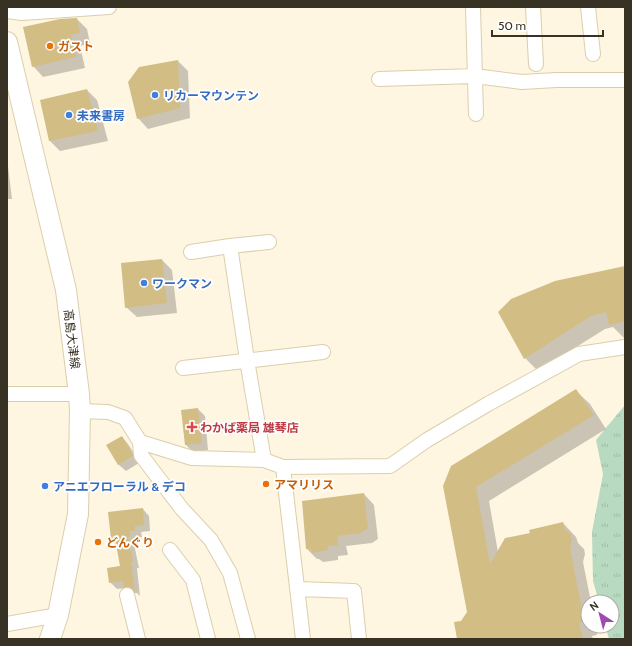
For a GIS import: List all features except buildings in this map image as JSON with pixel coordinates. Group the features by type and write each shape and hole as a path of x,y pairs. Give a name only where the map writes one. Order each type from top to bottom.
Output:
{"main road":[{"name":"高島大津線","path":"7,42 66,290 79,402 78,514 58,615 50,639"}],"street":[{"path":"7,11 22,13 109,7"},
{"path":"473,7 476,114"},
{"path":"533,7 536,64"},
{"path":"588,7 593,54"},
{"path":"379,79 475,76 522,82 556,80 625,80"},
{"path":"191,252 270,242"},
{"path":"230,246 264,460"},
{"path":"140,442 192,458 264,460 284,466 390,466 427,440 488,404 579,354 625,347"},
{"path":"183,368 323,352"},
{"path":"7,394 79,402 125,418 140,442 141,455 182,509 210,540 230,573 248,639"},
{"path":"284,466 303,639"},
{"path":"170,550 193,580 208,639"},
{"path":"298,589 354,591 359,639"},
{"path":"127,595 138,639"},
{"path":"7,624 58,615"}],"green space":[{"path":"625,405 625,639 609,639 607,634 620,634 620,594 597,594 593,581 592,532 603,474 596,440"}],"place":[{"name":"ガスト","path":"50,46"},
{"name":"リカーマウンテン","path":"155,95"},
{"name":"未来書房","path":"69,115"},
{"name":"ワークマン","path":"144,283"},
{"name":"わかば薬局 雄琴店","path":"192,427"},
{"name":"アマリリス","path":"266,484"},
{"name":"アニエフローラル & デコ","path":"45,486"},
{"name":"どんぐり","path":"98,542"}]}
